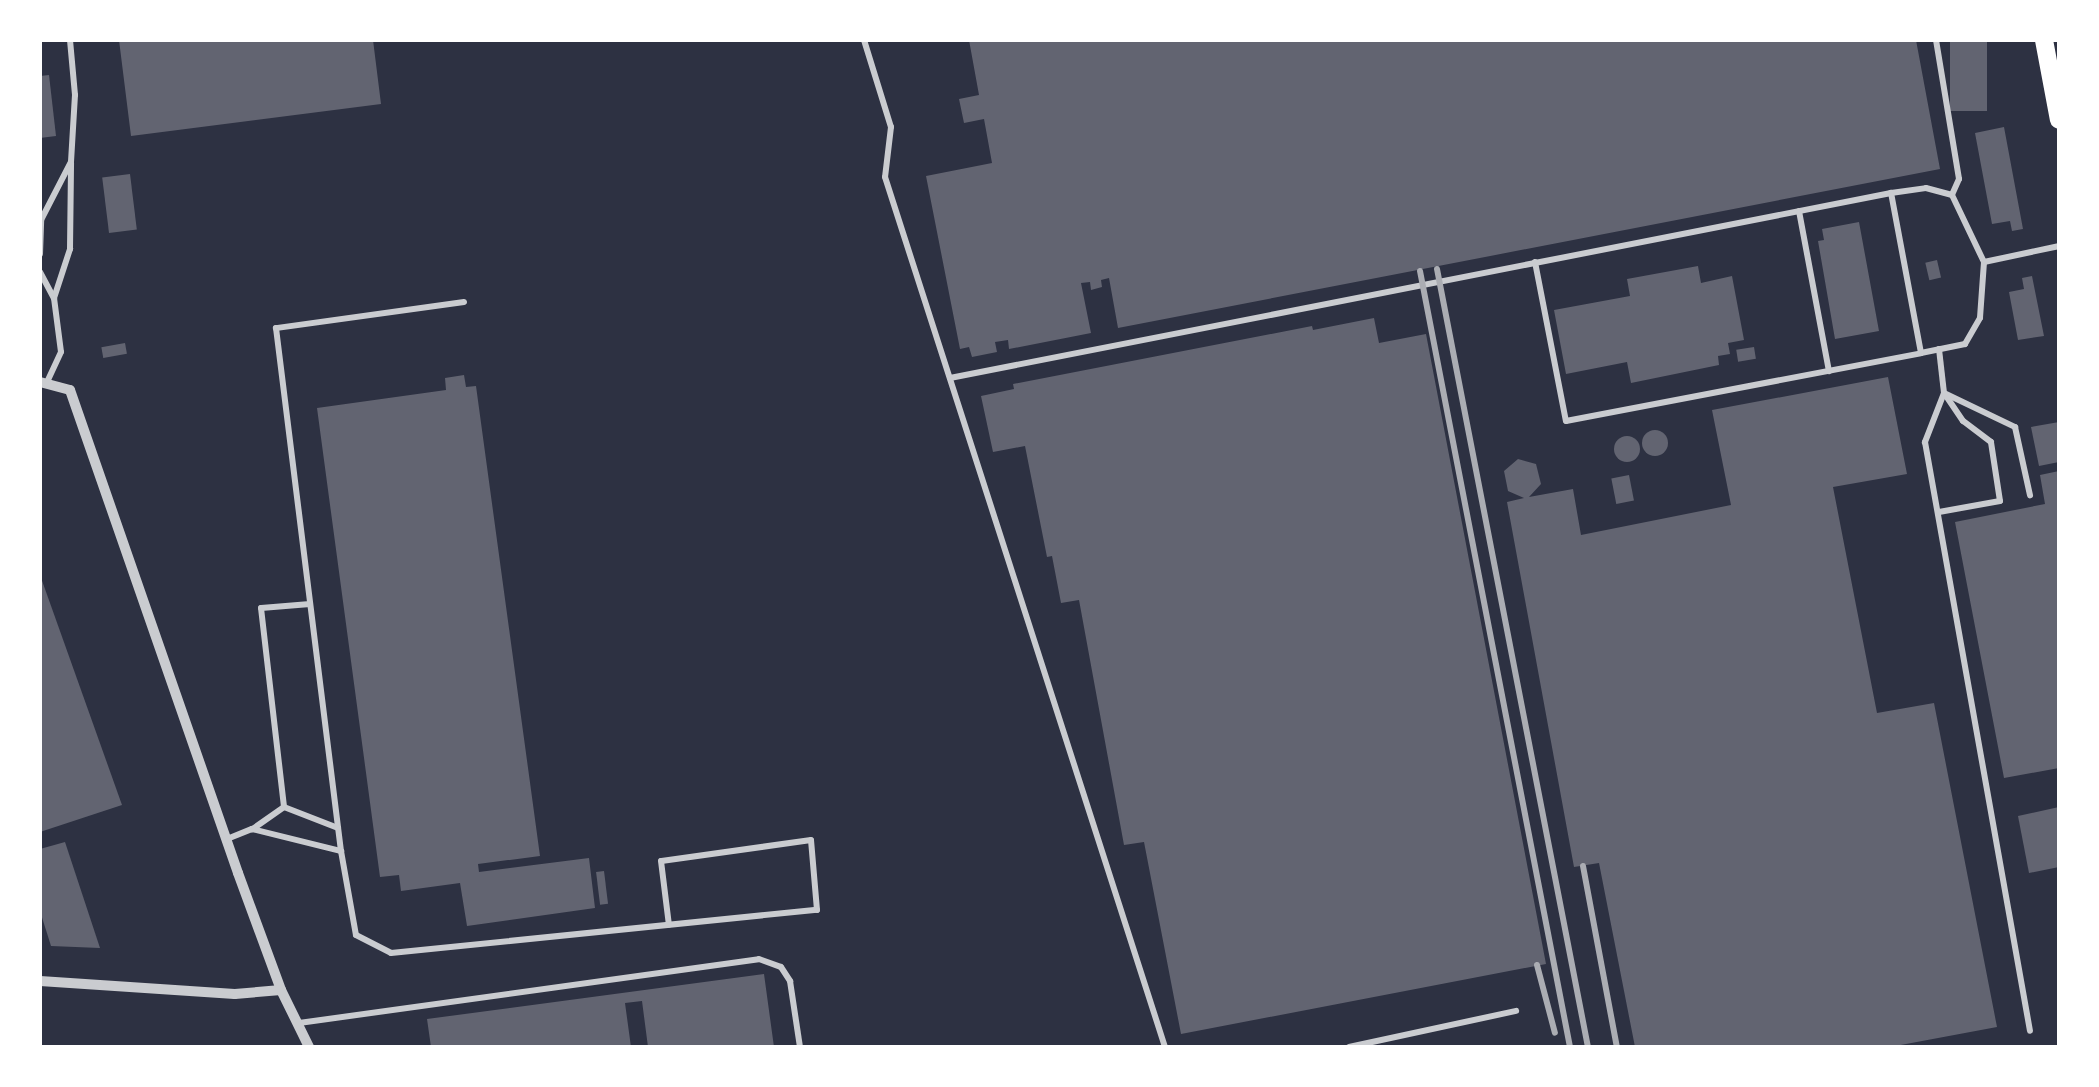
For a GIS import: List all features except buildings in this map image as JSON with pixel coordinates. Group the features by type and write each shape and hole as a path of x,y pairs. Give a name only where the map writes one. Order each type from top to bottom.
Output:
{"main road":[{"path":"2044,40 2059,120"}],"street":[{"path":"44,382 70,390 226,840 281,990 309,1047"},
{"path":"40,981 236,994 281,990"}],"lane":[{"path":"54,298 70,249 74,96 70,40"},
{"path":"864,40 891,127 885,178 1165,1047"},
{"path":"1535,262 1566,421 1965,344 1980,318 1984,262 1952,195 1959,179 1936,40"},
{"path":"40,254 40,220 70,162"},
{"path":"950,378 1891,192 1926,188 1952,195"},
{"path":"1891,192 1922,353"},
{"path":"1799,211 1829,371"},
{"path":"1984,262 2059,246"},
{"path":"40,272 54,298 61,352 44,382"},
{"path":"464,302 276,328 340,851 356,935 392,953 816,910 811,840 661,861 668,924"},
{"path":"1939,349 1944,393 1963,421 1991,442 2000,501 1939,512"},
{"path":"1944,393 2015,427 2030,496"},
{"path":"1944,393 1925,442 2030,1031"},
{"path":"284,806 261,608 310,604"},
{"path":"284,806 338,828"},
{"path":"226,840 252,830 284,806"},
{"path":"252,830 340,851"},
{"path":"297,1023 759,959 781,968 790,981 800,1047"},
{"path":"1348,1047 1516,1012"}],"railway":[{"path":"1437,269 1588,1047"},
{"path":"1420,271 1570,1047"},
{"path":"1583,866 1617,1047"},
{"path":"1537,965 1555,1033"}]}
